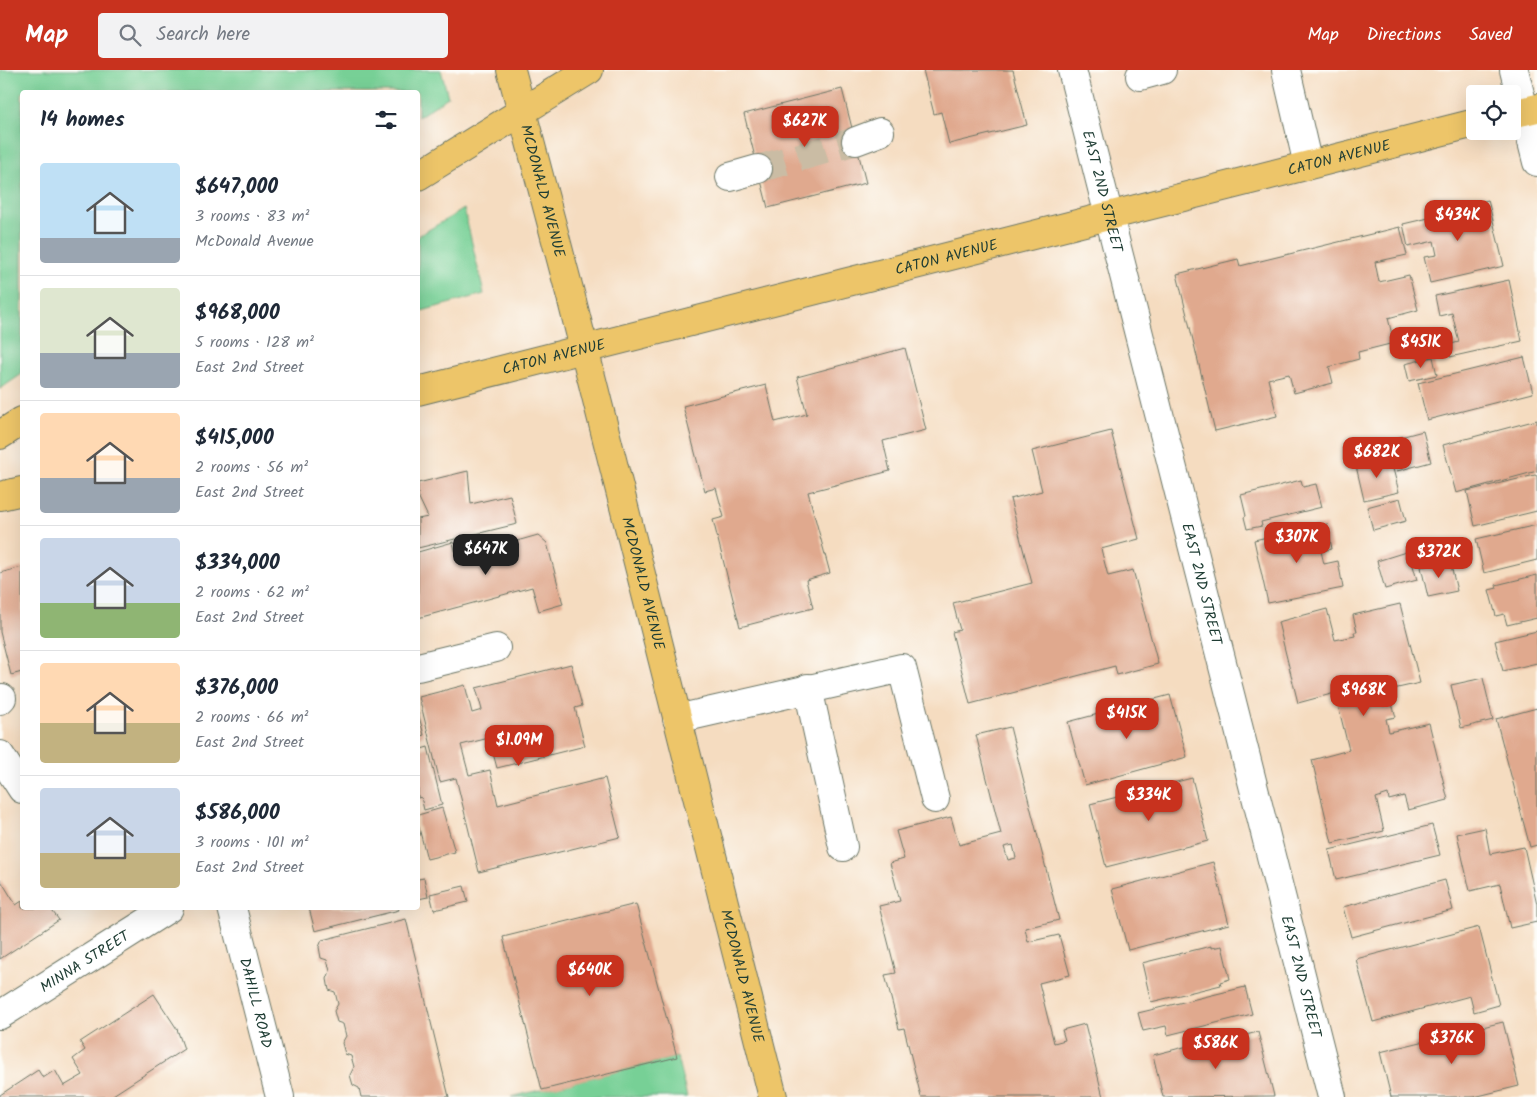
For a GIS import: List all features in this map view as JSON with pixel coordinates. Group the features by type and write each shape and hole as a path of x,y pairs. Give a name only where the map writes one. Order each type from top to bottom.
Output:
{"main road":[{"name":"MCDONALD AVENUE","path":"511,70 584,349 773,1097"},
{"path":"420,175 589,70"},
{"name":"CATON AVENUE","path":"420,390 1466,125"},
{"path":"0,435 20,423"},
{"path":"0,496 20,491"}],"street":[{"name":"EAST 2ND STREET","path":"1072,70 1332,1097"},
{"path":"1286,70 1308,165"},
{"path":"1514,70 1537,162"},
{"path":"730,177 758,169"},
{"path":"420,666 496,648"},
{"path":"677,719 902,668 935,799"},
{"path":"808,688 843,847"},
{"path":"0,755 20,786"},
{"name":"MINNA STREET","path":"0,1015 166,910"},
{"name":"DAHILL ROAD","path":"233,910 280,1097"}],"green space":[{"path":"0,70 441,70 448,97 420,116 420,90 20,90 20,375 0,389"},
{"path":"464,209 484,294 420,311 420,235"},
{"path":"677,1057 687,1097 511,1097"}],"building":[{"path":"923,70 1013,70 1027,125 949,144 941,112 934,114"},
{"path":"842,89 866,183 768,208 744,114"},
{"path":"1488,200 1504,266 1430,283 1424,257 1437,255 1434,241 1408,247 1403,224 1476,207 1475,203"},
{"path":"1400,227 1407,255 1375,262 1379,282 1409,275 1418,310 1388,318 1394,343 1358,352 1359,359 1329,367 1333,383 1294,393 1289,374 1268,379 1277,416 1215,431 1177,274 1238,259 1240,266"},
{"path":"1509,280 1522,341 1450,357 1447,345 1459,342 1452,313 1439,316 1435,296"},
{"path":"905,348 926,430 883,441 890,471 808,492 830,573 806,580 813,608 740,627 713,520 724,517 716,488 705,491 683,406 766,385 775,422 807,414 797,377"},
{"path":"1433,357 1437,375 1409,381 1405,364"},
{"path":"1524,357 1533,393 1427,420 1418,383"},
{"path":"1537,420 1537,471 1456,493 1443,445"},
{"path":"1111,431 1139,539 1101,549 1108,576 1133,570 1158,664 1117,675 1115,666 970,704 952,632 960,630 953,603 1032,583 1010,499 1042,491 1032,451"},
{"path":"1423,431 1431,462 1397,471 1389,440"},
{"path":"1390,457 1399,492 1364,500 1356,466"},
{"path":"468,471 471,504 510,495 517,524 420,548 420,519 428,517 420,500 420,483"},
{"path":"1537,476 1537,511 1475,526 1467,491"},
{"path":"1301,480 1303,487 1316,484 1322,507 1261,522 1262,526 1247,529 1241,495"},
{"path":"1400,498 1406,521 1373,530 1367,507"},
{"path":"1327,524 1332,549 1321,551 1324,564 1338,561 1343,588 1268,603 1254,540"},
{"path":"1537,525 1537,560 1484,573 1476,539"},
{"path":"538,535 547,543 563,604 539,611 532,587 420,617 420,551 453,542 457,558"},
{"path":"1409,551 1417,580 1385,589 1377,561"},
{"path":"1450,561 1457,591 1428,597 1421,567"},
{"path":"20,568 20,673 11,675 0,632 0,573"},
{"path":"1537,575 1537,618 1507,625 1504,614 1496,616 1489,590 1497,588 1496,585"},
{"path":"1400,604 1420,683 1380,692 1383,706 1392,704 1396,717 1386,719 1389,732 1429,723 1448,800 1408,810 1404,796 1389,800 1388,794 1376,798 1384,831 1332,843 1312,760 1349,750 1335,693 1298,703 1278,622 1327,609 1335,640 1355,636 1354,632 1357,632 1353,615"},
{"path":"1537,631 1537,663 1503,671 1495,641"},
{"path":"571,664 582,706 575,708 585,746 497,768 489,738 461,745 469,775 490,770 498,805 605,778 620,837 479,872 456,778 440,782 420,701 420,697 465,685 472,713 482,710 476,688"},
{"path":"1483,678 1493,720 1461,728 1451,685"},
{"path":"1170,695 1187,757 1085,785 1068,722"},
{"path":"1537,708 1537,845 1530,847 1496,719"},
{"path":"420,720 424,735 420,736"},
{"path":"1010,727 1059,920 1025,928 1028,942 1059,935 1070,975 1039,983 1054,1043 1065,1040 1062,1030 1085,1024 1103,1097 921,1097 904,1028 899,1029 885,975 896,973 879,906 900,901 890,863 904,859 896,831 951,817 959,845 1001,834 976,735","holes":["1013,845 1016,858 1008,860 1004,847"]},
{"path":"428,747 442,805 424,810 420,797 420,749"},
{"path":"1192,778 1208,841 1106,867 1090,804"},
{"path":"442,808 455,852 427,859 420,832 420,814"},
{"path":"1432,825 1440,855 1336,880 1329,850"},
{"path":"1485,828 1490,854 1524,847 1537,904 1537,922 1510,928 1500,884 1470,891 1457,834"},
{"path":"1213,862 1229,924 1128,950 1112,889"},
{"path":"424,878 428,897 420,899 420,879"},
{"path":"0,879 16,905 20,902 20,910 52,910 59,920 0,959"},
{"path":"1445,880 1453,910 1351,937 1343,907"},
{"path":"464,886 468,902 434,910 430,894"},
{"path":"636,904 677,1057 542,1090 503,937"},
{"path":"310,910 399,910 315,931"},
{"path":"406,919 449,1097 361,1097 359,1088 353,1085 350,1075 354,1067 351,1056 345,1054 342,1043 346,1036 343,1024 337,1022 334,1011 338,1004 335,992 329,990 327,979 330,971 327,960 321,958 319,947 322,940"},
{"path":"1479,927 1499,1005 1474,1012 1470,996 1373,1022 1356,959"},
{"path":"1211,946 1211,948 1222,946 1230,979 1220,982 1221,985 1151,1002 1142,963"},
{"path":"1245,987 1252,1014 1168,1035 1166,1026 1143,1031 1138,1013"},
{"path":"154,994 177,1029 184,1049 113,1095 114,1097 0,1097 0,1095 38,1070 43,1078 55,1070 64,1086 83,1075 73,1059 85,1050 80,1042"},
{"path":"1503,1022 1519,1086 1474,1097 1391,1097 1380,1052"},
{"path":"1258,1032 1274,1096 1163,1097 1153,1055 1188,1046 1189,1049 1201,1046 1206,1041 1221,1041"}],"tunnel":[{"path":"758,169 856,141"}]}
